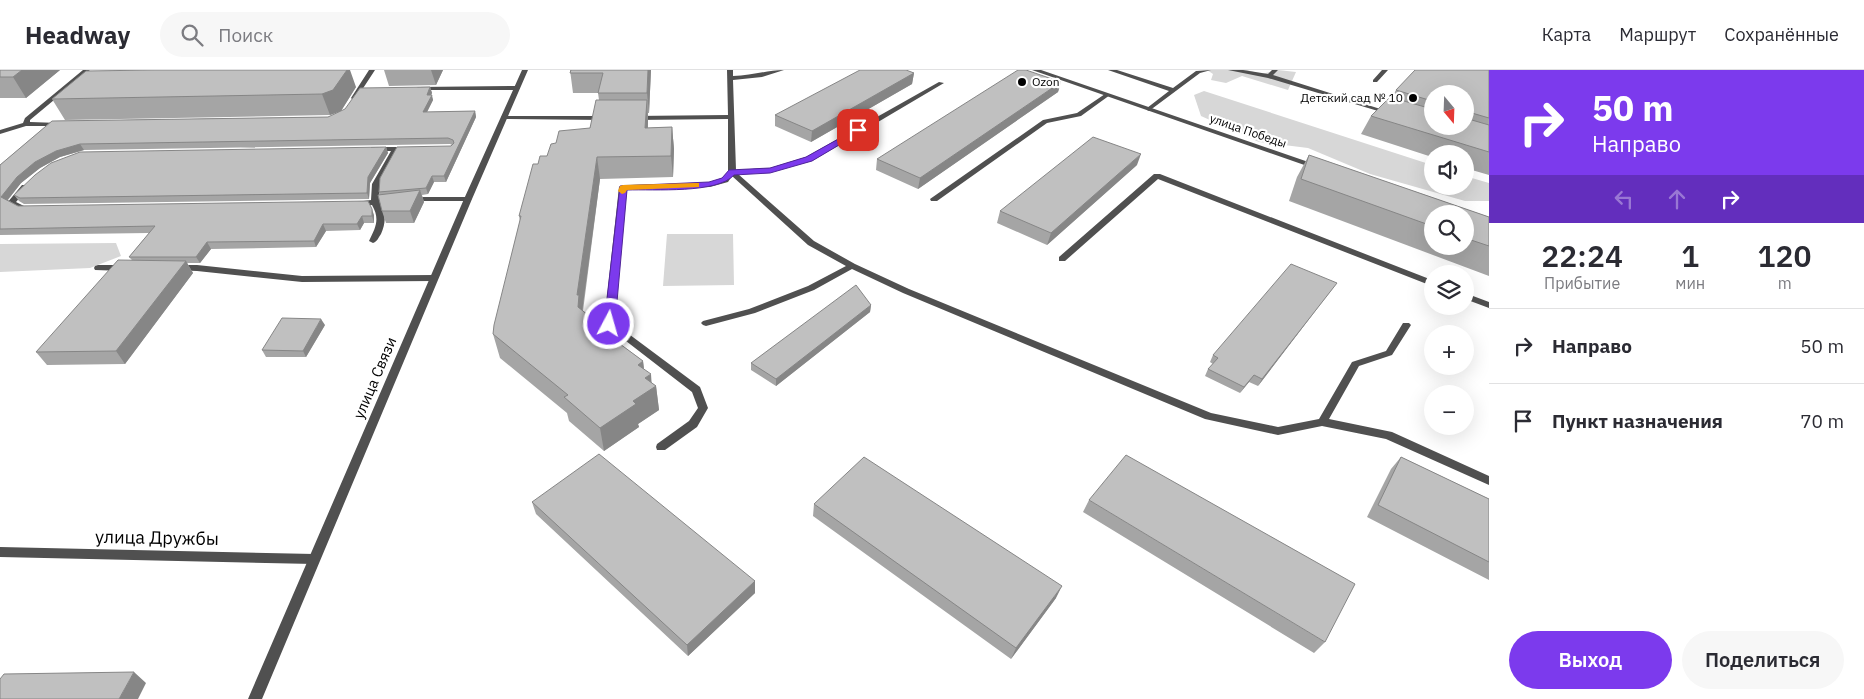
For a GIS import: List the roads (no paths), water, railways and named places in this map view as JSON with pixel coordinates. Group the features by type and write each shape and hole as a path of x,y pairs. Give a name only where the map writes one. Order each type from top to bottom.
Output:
{"street":[{"path":"26,124 28,119 87,70"},
{"path":"349,105 372,70"},
{"name":"улица Связи","path":"255,699 434,278 525,70"},
{"path":"661,447 693,424 703,408 696,390 609,324 623,187 710,185 725,180 732,172 730,74 754,78 768,76 781,70"},
{"name":"улица Победы","path":"1035,70 1325,170"},
{"path":"1111,70 1174,90"},
{"path":"1149,109 1198,72 1208,70"},
{"path":"1231,70 1269,76 1395,115"},
{"path":"1269,76 1276,70"},
{"path":"1374,81 1385,70"},
{"path":"732,172 770,170 809,159 941,83"},
{"path":"408,89 517,88"},
{"path":"359,90 369,90"},
{"path":"934,199 1045,121 1079,115 1108,95"},
{"path":"624,118 730,117"},
{"path":"503,118 615,118"},
{"path":"0,132 26,124 62,125"},
{"path":"374,241 381,225 381,214 375,203 376,184 396,149"},
{"path":"367,150 414,149"},
{"path":"732,172 812,243 852,266 906,292 1209,416 1278,431 1322,422 1388,435 1489,481"},
{"path":"1062,259 1157,176 1424,280"},
{"path":"31,182 11,203 23,208 33,208"},
{"path":"346,204 417,198 468,199"},
{"path":"706,323 752,311 811,288 852,266"},
{"path":"98,268 138,268"},
{"path":"168,268 198,268 302,279 434,278"},
{"path":"1474,299 1489,305"},
{"path":"1322,422 1355,364 1389,353 1406,325"},
{"name":"улица Дружбы","path":"0,552 314,560"}],"place":[{"name":"Ozon","path":"1022,82"},
{"name":"Детский сад № 10","path":"1413,98"}]}
